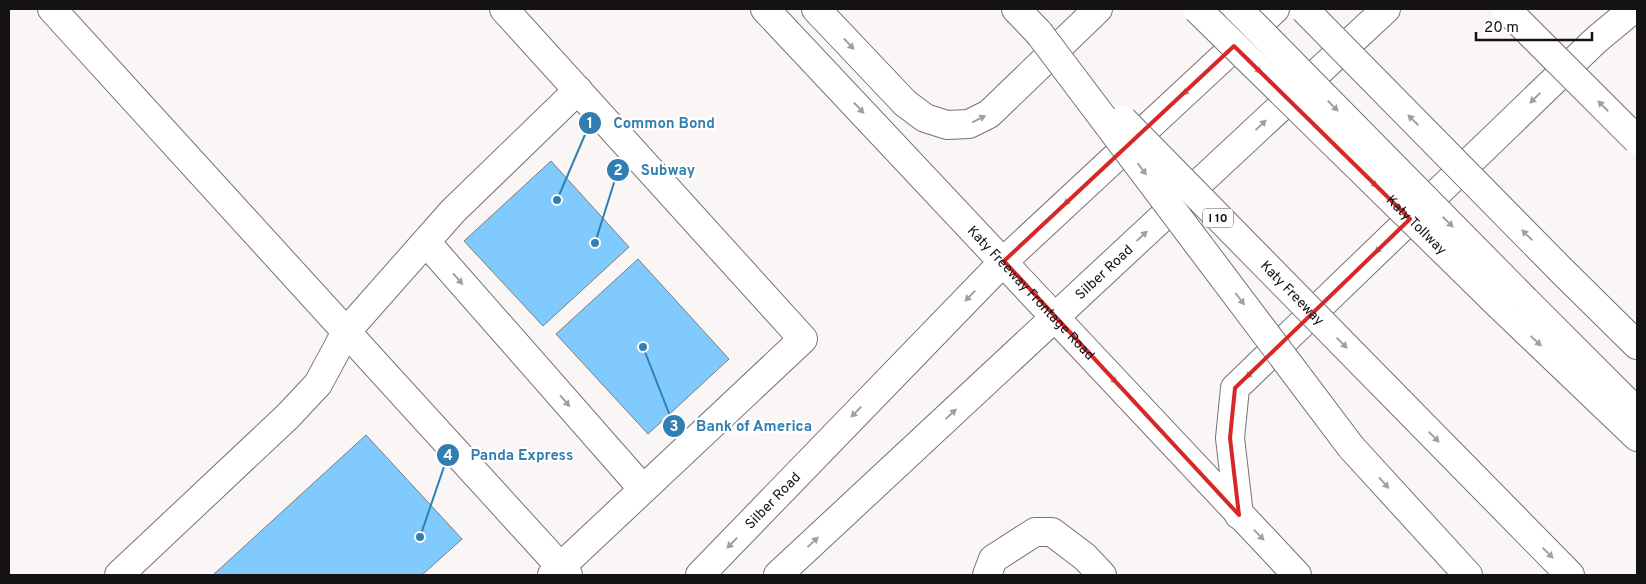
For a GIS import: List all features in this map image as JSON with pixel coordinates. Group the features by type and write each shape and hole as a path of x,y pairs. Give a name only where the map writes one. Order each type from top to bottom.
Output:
{"main road":[{"path":"52,9 346,332 560,572 643,489 803,339 504,9"},
{"name":"Katy Freeway Frontage Road","path":"765,9 1004,261 1297,575"},
{"path":"816,9 905,104 925,118 947,125 969,124 989,114 1098,9"},
{"name":"Katy Freeway","path":"1016,9 1222,222 1570,575"},
{"name":"Katy Tollway","path":"1196,9 1513,304 1637,438"},
{"path":"1238,9 1513,304 1637,412"},
{"name":"Silber Road","path":"700,575 1004,261 1275,9"},
{"path":"1304,9 1637,345"},
{"name":"Silber Road","path":"778,575 1386,9"},
{"path":"1506,9 1637,140"},
{"path":"1239,515 1230,438 1235,388 1596,40 1630,11 1637,11"},
{"path":"1039,33 1351,447 1468,575"},
{"path":"119,575 288,416 318,384 346,332 426,242 453,212 578,90"},
{"path":"426,242 643,489"},
{"path":"987,575 993,559 1009,548 1036,532 1052,532 1085,557 1102,575"}],"highlighted area":[{"path":"1234,46 1410,219 1235,388 1230,438 1239,515 1004,261"}],"building":[{"path":"551,161 629,247 543,326 464,241"},
{"path":"638,259 729,359 648,434 556,334"},
{"path":"366,435 462,539 422,575 213,575"}],"place":[{"name":"Common Bond","path":"557,200"},
{"name":"Subway","path":"595,243"},
{"name":"Bank of America","path":"643,347"},
{"name":"Panda Express","path":"420,537"}]}
